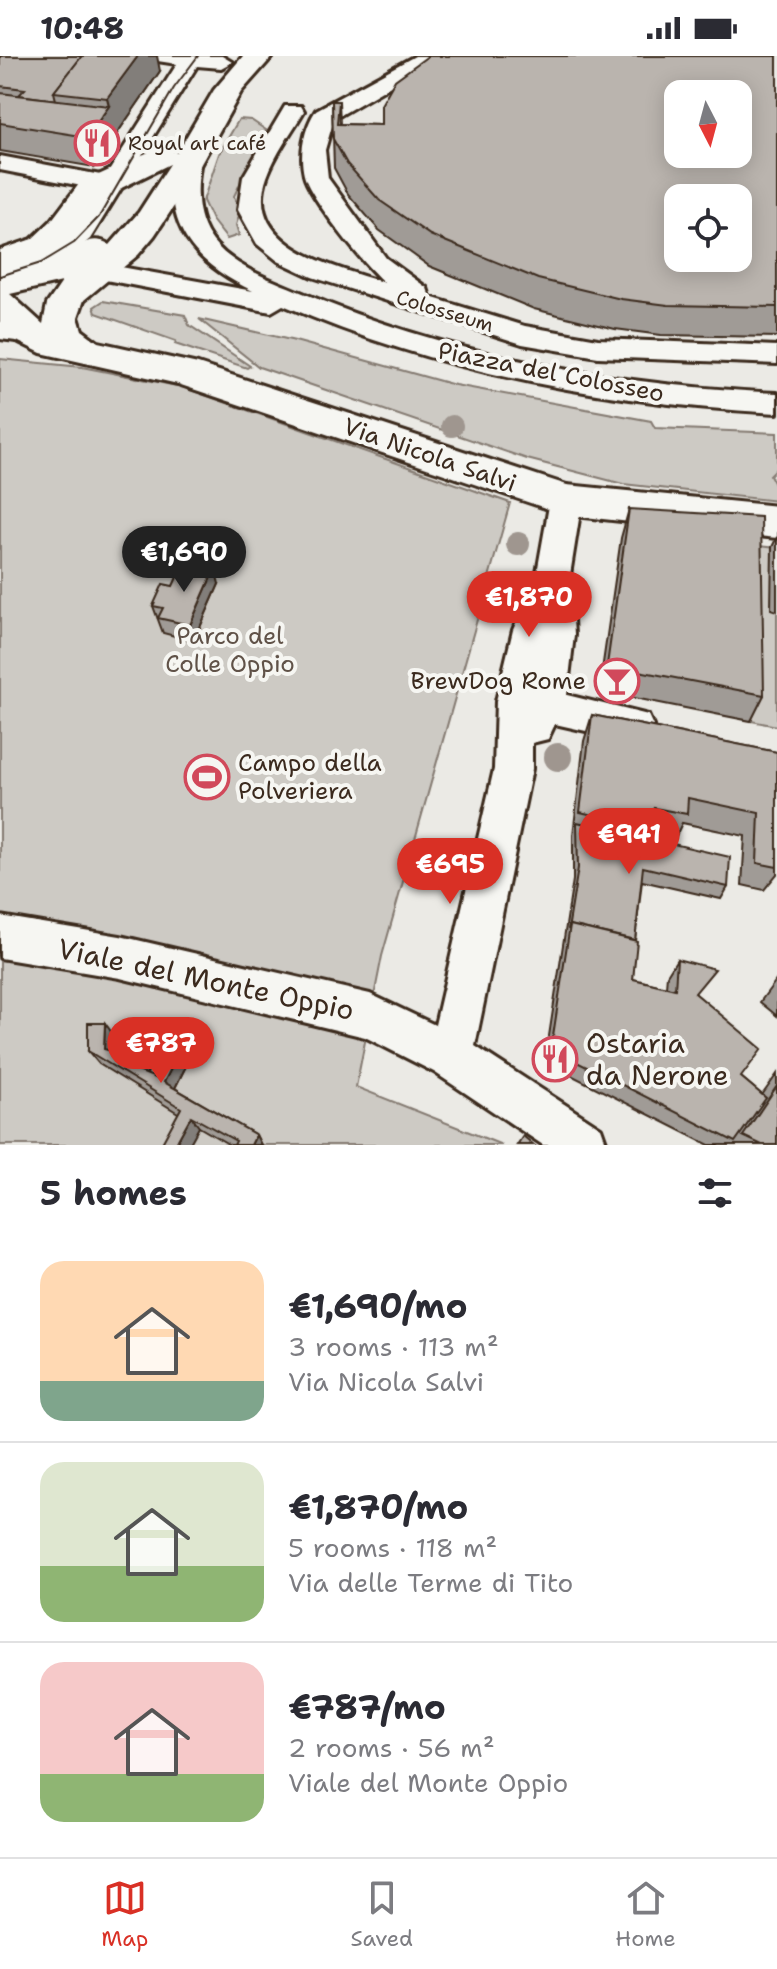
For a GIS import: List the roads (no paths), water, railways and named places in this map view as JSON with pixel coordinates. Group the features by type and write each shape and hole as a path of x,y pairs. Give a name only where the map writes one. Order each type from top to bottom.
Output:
{"main road":[{"name":"Piazza del Colosseo","path":"177,158 229,89 259,56"},
{"name":"Piazza del Colosseo","path":"0,286 86,269 123,253 151,219 177,158 208,58"},
{"path":"0,262 37,250 63,228 85,194 111,181 177,158"},
{"path":"0,262 86,269"},
{"name":"Piazza del Colosseo","path":"86,269 60,317 68,338 89,353"},
{"path":"0,303 16,332 89,353"},
{"name":"Via Nicola Salvi","path":"89,353 185,373 566,500 777,522"}],"street":[{"path":"158,56 208,58"},
{"name":"Piazza del Colosseo","path":"431,56 324,115 313,150 316,178 377,264 442,312"},
{"path":"0,271 35,264 81,234 111,181 208,58"},
{"name":"Colosseum","path":"293,111 255,177 250,210 266,239 287,255 321,271 522,335 598,348 733,356 777,355"},
{"name":"Piazza del Colosseo","path":"177,158 187,210 193,230 203,245 240,274 329,317"},
{"path":"0,163 111,181"},
{"name":"Piazza del Colosseo","path":"86,269 224,293 329,317 397,339 578,382 675,397 777,403"},
{"path":"450,1056 513,769 514,701 530,630 554,573 566,500"},
{"path":"513,769 547,707 560,636 554,573"},
{"path":"547,707 673,733"},
{"name":"Viale del Monte Oppio","path":"0,937 120,957 344,1007 384,1021 450,1056 584,1145"}],"tram line":[{"path":"0,276 41,263 74,243 99,217 174,88 198,56"}],"place":[{"name":"Royal art café","path":"97,143"},
{"name":"BrewDog Rome","path":"617,681"},
{"name":"Campo della Polveriera","path":"207,777"},
{"name":"Ostaria da Nerone","path":"555,1059"}],"park label":[{"name":"Parco del Colle Oppio","path":"230,650"}]}
